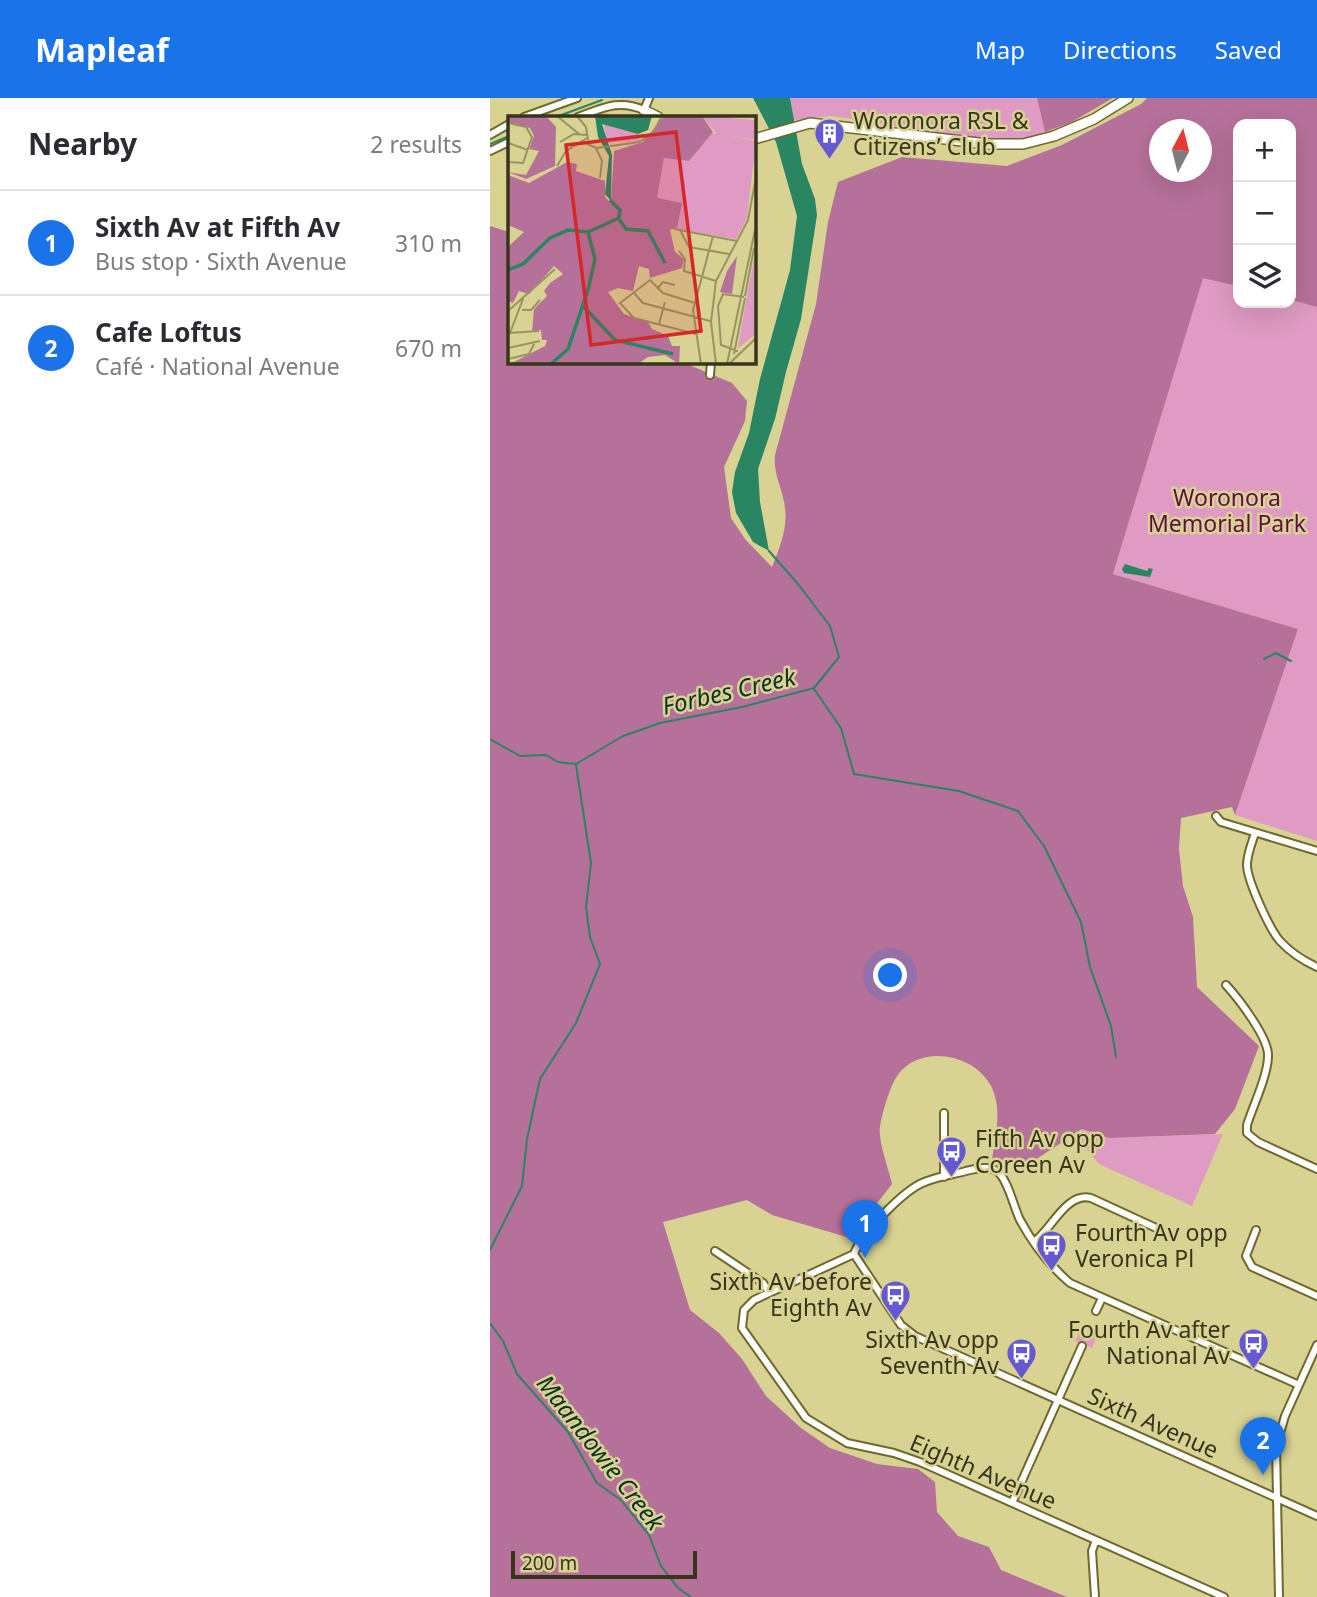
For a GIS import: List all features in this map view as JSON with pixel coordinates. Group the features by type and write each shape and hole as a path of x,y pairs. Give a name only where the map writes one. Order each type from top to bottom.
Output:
{"street":[{"path":"527,116 577,98"},
{"path":"644,110 649,98"},
{"path":"756,138 797,126 817,124 945,140 1016,144 1055,136 1094,119 1128,98"},
{"path":"581,116 620,103 630,104 656,116"},
{"path":"490,135 508,125"},
{"path":"490,151 508,142"},
{"path":"710,375 711,364"},
{"path":"1218,822 1317,851"},
{"path":"1255,833 1247,870 1270,924 1280,941 1306,962 1317,967"},
{"path":"1226,985 1268,1048 1268,1063 1247,1125 1249,1136 1317,1169"},
{"path":"944,1113 944,1177"},
{"path":"855,1254 866,1232 909,1191 926,1182 975,1169 995,1170 1001,1176 1020,1220 1034,1242 1070,1283 1299,1385"},
{"path":"1034,1242 1046,1233 1071,1201 1080,1196 1091,1198 1167,1233"},
{"path":"1256,1230 1246,1256 1252,1267 1317,1296"},
{"path":"715,1251 763,1283 769,1292"},
{"name":"Eighth Avenue","path":"855,1254 769,1292 754,1300 744,1310 742,1328 806,1418 847,1443 908,1457 1224,1597"},
{"name":"Sixth Avenue","path":"855,1254 907,1331 1317,1516"},
{"path":"1096,1311 1102,1298"},
{"path":"1279,1597 1276,1447 1279,1433 1317,1345"},
{"path":"1012,1503 1083,1346"},
{"path":"1094,1597 1093,1551 1096,1540"}],"green space":[{"path":"790,98 1037,98 1045,132 1024,139 977,138 831,116 794,120"},
{"name":"Woronora Memorial Park","path":"1203,277 1233,285 1233,308 1296,308 1296,301 1317,307 1317,841 1235,815 1298,629 1113,574"},
{"path":"1081,1129 1109,1138 1223,1134 1192,1206 1099,1164 1078,1139 1083,1132"},
{"path":"1080,1331 1096,1338 1092,1348 1075,1341"}],"shaded area":[{"path":"753,98 790,98 802,164 815,199 817,215 801,319 775,419 758,469 760,502 769,551 753,542 736,513 732,492 735,472 749,433 760,379 790,270 797,216 776,142"},
{"path":"1037,98 1113,98 1072,122 1045,132"},
{"path":"1147,98 1317,98 1317,307 1296,301 1296,119 1233,119 1233,285 1203,278 1113,574 1298,629 1235,815 1232,807 1181,818 1179,849 1183,886 1193,917 1197,987 1259,1046 1235,1109 1215,1134 1109,1138 1082,1129 1029,1164 992,1160 997,1104 991,1086 983,1075 962,1061 948,1057 922,1058 910,1063 900,1072 890,1090 883,1114 881,1140 892,1184 850,1238 772,1215 747,1200 663,1222 690,1310 719,1333 742,1359 766,1396 801,1428 830,1448 877,1464 918,1469 935,1482 937,1512 958,1536 989,1547 1001,1570 1067,1597 490,1597 490,226 508,232 508,364 687,364 732,383 747,401 745,421 724,467 731,518 745,539 772,567 786,516 775,469 775,455 816,304 828,222 838,182 902,157 1007,166 1062,145 1141,104"},
{"path":"1125,564 1147,571 1149,568 1153,569 1150,577 1124,573 1122,569"}],"waterway":[{"path":"559,116 602,100"},
{"path":"490,144 508,136"},
{"name":"Forbes Creek","path":"490,739 520,756 546,755 558,762 576,764 623,736 660,723 742,707 814,688 839,657 830,626 769,551"},
{"path":"1264,659 1276,653 1291,661"},
{"path":"814,689 841,728 854,774 959,791 1018,811 1044,846 1081,922 1090,967 1111,1026 1116,1057"},
{"path":"490,1250 522,1186 527,1139 540,1079 576,1023 600,964 590,937 586,907 591,863 576,765"},
{"name":"Maandowie Creek","path":"490,1323 503,1341 517,1374 568,1432 597,1483 621,1500 649,1535 661,1566 678,1588 691,1597"}],"place":[{"name":"Woronora RSL & Citizens’ Club","path":"830,161"},
{"name":"Fifth Av opp Coreen Av","path":"952,1179"},
{"name":"Sixth Av at Fifth Av","path":"865,1258"},
{"name":"Fourth Av opp Veronica Pl","path":"1052,1273"},
{"name":"Sixth Av before Eighth Av","path":"895,1322"},
{"name":"Fourth Av after National Av","path":"1253,1370"},
{"name":"Sixth Av opp Seventh Av","path":"1022,1380"},
{"name":"Cafe Loftus","path":"1263,1475"}]}
